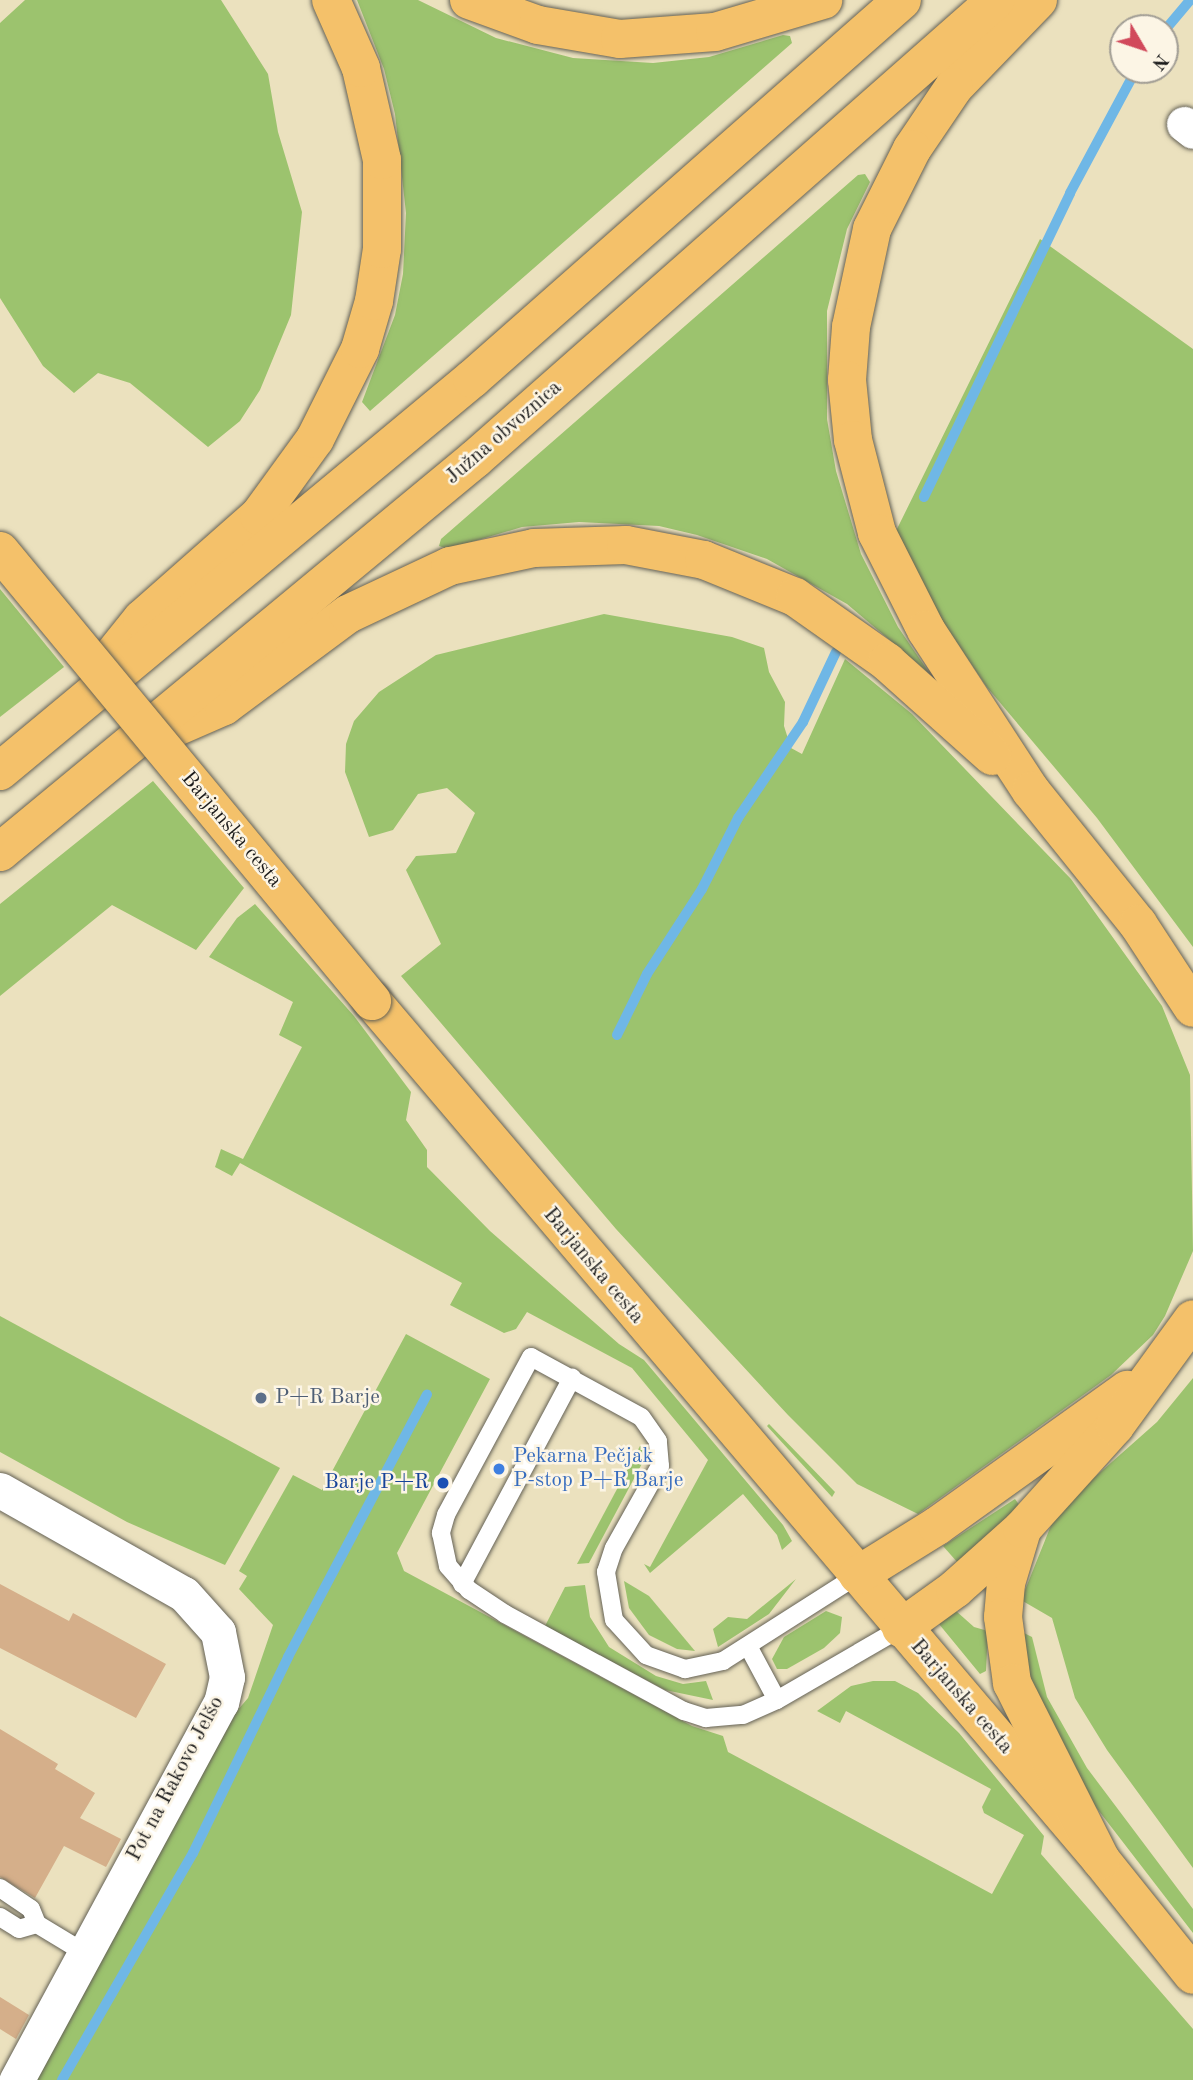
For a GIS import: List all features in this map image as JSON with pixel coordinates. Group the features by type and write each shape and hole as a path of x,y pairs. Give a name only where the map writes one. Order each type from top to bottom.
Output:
{"main road":[{"path":"60,723 142,619 259,516 315,439 360,349 382,250 382,160 361,68 331,0"},
{"path":"469,0 538,25 620,39 715,32 823,0"},
{"path":"0,771 472,379 902,0"},
{"name":"Južna obvoznica","path":"0,852 475,459 996,0"},
{"path":"1038,0 960,79 895,179 872,229 857,282 847,380 863,491 894,571 926,630 1031,791 1138,924 1193,1008"},
{"path":"128,748 224,706 348,614 439,570 507,552 626,545 704,559 794,597 887,662 1031,791"},
{"name":"Barjanska cesta","path":"0,551 373,1001 901,1628 1101,1860 1193,1975"},
{"path":"901,1628 955,1590 1022,1529 1098,1446 1160,1367 1193,1319"},
{"path":"858,1575 937,1525 1160,1367"},
{"path":"1022,1529 1006,1583 1003,1617 1012,1683 1101,1860"}],"street":[{"name":"Pot na Rakovo Jelšo","path":"0,1490 184,1594 218,1632 226,1653 227,1677 220,1702 17,2080"}],"lane":[{"path":"858,1575 748,1646 712,1665 671,1666 634,1646 614,1620 606,1591 608,1562 663,1454 653,1430 617,1403 531,1357 446,1515 441,1533 443,1556 462,1584 505,1614 684,1711 719,1719 743,1715 777,1700 901,1628"},
{"path":"462,1584 572,1378"},
{"path":"748,1646 777,1700"},
{"path":"0,1888 31,1909 37,1924 85,1954"},
{"path":"0,1917 19,1929 37,1924"}],"green space":[{"path":"25,0 221,0 268,74 278,132 302,212 291,315 260,390 240,421 208,447 130,383 98,373 74,393 43,366 0,298 0,23"},
{"path":"357,0 418,0 496,38 573,58 653,63 709,57 783,35 790,36 792,43 370,411 362,402 395,315 403,274 406,213 395,114 384,69"},
{"path":"865,174 870,182 847,229 827,311 827,419 836,471 861,554 898,627 930,674 847,604 767,559 697,535 659,526 579,522 522,527 448,549 439,546 441,539 858,175"},
{"path":"1040,239 1193,349 1193,947 1097,818 986,686 928,600 896,531"},
{"path":"0,589 64,667 0,717"},
{"path":"604,614 732,637 764,648 769,672 785,702 784,726 791,748 802,754 845,659 912,714 1071,879 1162,1006 1190,1075 1193,1251 1165,1316 1153,1335 1111,1375 918,1514 857,1484 788,1415 616,1229 401,976 441,944 406,870 416,856 456,853 475,813 447,788 418,794 393,830 369,837 345,772 346,744 354,721 379,692 436,655"},
{"path":"153,781 244,888 196,950 112,905 0,996 0,904"},
{"path":"255,904 354,1016 411,1092 406,1120 427,1150 427,1167 490,1231 619,1344 644,1360 783,1525 792,1541 782,1550 777,1535 743,1494 650,1573 644,1564 650,1567 708,1460 632,1368 527,1312 516,1329 504,1333 450,1305 462,1283 240,1163 232,1176 215,1167 221,1149 243,1159 302,1047 279,1035 293,1002 209,957 237,918"},
{"path":"0,1316 280,1468 225,1565 127,1522 0,1452"},
{"path":"406,1334 490,1379 397,1553 404,1571 692,1726 723,1736 728,1752 992,1894 1024,1835 984,1813 982,1807 991,1789 846,1711 840,1723 817,1711 851,1686 873,1681 895,1681 918,1693 959,1733 1044,1836 1041,1854 1193,2029 1193,2080 34,2080 231,1718 248,1698 273,1625 239,1589 247,1576 239,1571 293,1475 322,1490"},
{"path":"1193,1378 1193,1868 1107,1750 1075,1698 1052,1618 1021,1600 1052,1523 1078,1492 1157,1422"},
{"path":"769,1424 835,1492 832,1497 767,1426"},
{"path":"640,1446 646,1448 646,1456 589,1563 577,1564"},
{"path":"1015,1499 1020,1506 958,1563 943,1546"},
{"path":"796,1579 769,1614 718,1647 713,1629 728,1617 747,1619"},
{"path":"624,1581 649,1596 695,1651 677,1649 649,1635 629,1608"},
{"path":"585,1585 590,1617 609,1647 656,1676 683,1684 706,1681 713,1700 665,1690 545,1626 565,1587"},
{"path":"826,1611 842,1617 840,1633 824,1648 787,1669 777,1669 772,1659 784,1637"},
{"path":"956,1611 974,1627 988,1631 986,1671 980,1674 939,1624"},
{"path":"1020,1631 1032,1637 1047,1697 1087,1768 1193,1909 1193,1933 1092,1802 1035,1704"}],"building":[{"path":"0,1584 69,1621 73,1613 166,1664 136,1718 0,1648"},
{"path":"0,1729 58,1764 55,1769 95,1793 80,1818 121,1839 106,1867 64,1846 35,1898 0,1877"},
{"path":"0,1997 29,2015 16,2039 0,2029"}],"waterway":[{"path":"1178,14 1190,0"},
{"path":"924,497 1070,193 1128,84"},
{"path":"617,1035 647,974 702,889 738,818 803,722 836,652"},
{"path":"62,2080 193,1853 288,1657 427,1395"}],"place":[{"name":"P+R Barje","path":"261,1398"},
{"name":"Pekarna Pečjak P-stop P+R Barje","path":"499,1469"},
{"name":"Barje P+R","path":"443,1483"}]}
